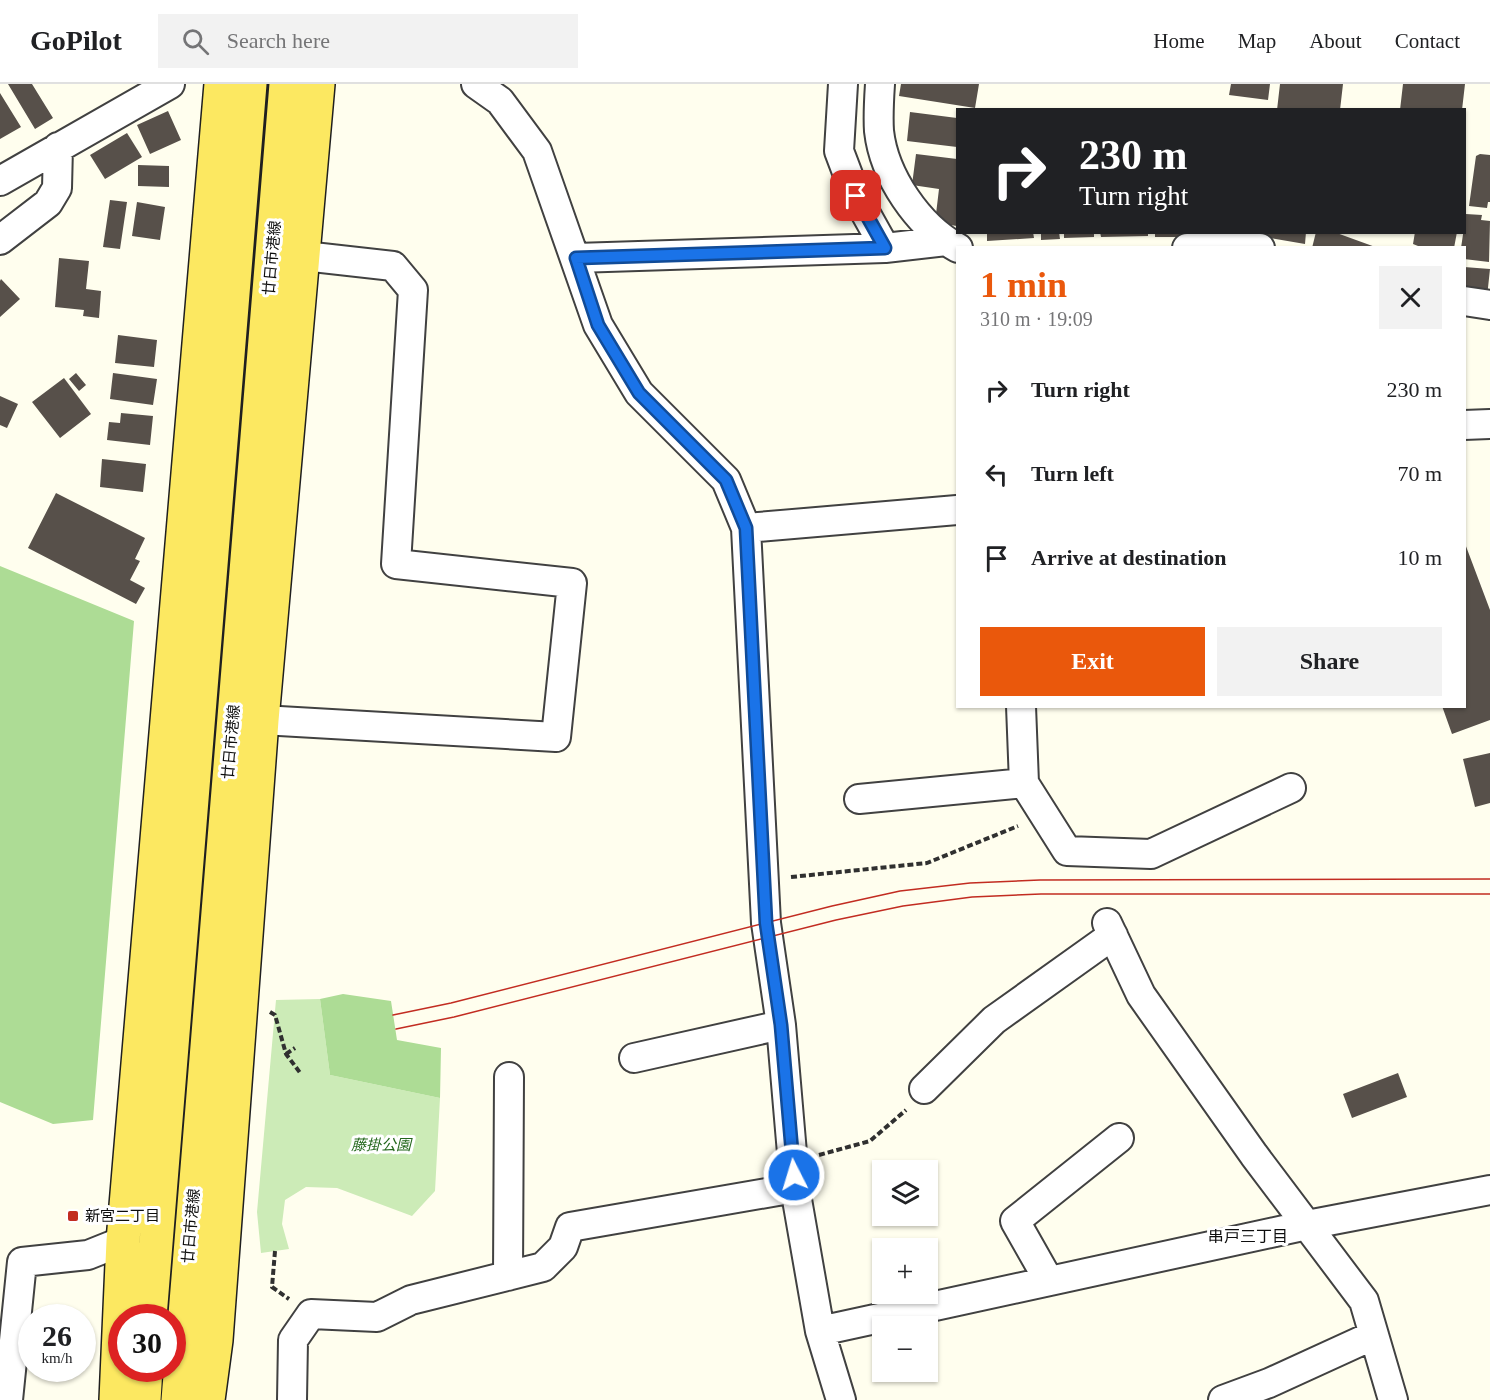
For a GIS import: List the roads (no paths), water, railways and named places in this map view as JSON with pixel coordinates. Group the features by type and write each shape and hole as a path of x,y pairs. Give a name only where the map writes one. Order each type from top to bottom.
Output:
{"main road":[{"path":"116,1400 123,1241 221,84"},
{"path":"151,1304 250,84"},
{"name":"廿日市港線","path":"178,1400 286,84"},
{"path":"208,1400 217,1328 262,720 318,84"},
{"path":"144,1400 145,1382"}],"street":[{"path":"0,181 170,84"},
{"path":"476,84 500,101 537,151 598,325 639,393 726,480 746,528 766,923 781,1025 794,1175 820,1330 841,1400"},
{"path":"843,84 839,151 856,196 885,248"},
{"path":"880,84 879,131 888,165 908,202 952,244"},
{"path":"0,240 48,203 57,188 58,147"},
{"path":"576,258 952,244"},
{"path":"262,720 556,737 572,583 396,564 413,290 393,266 304,256"},
{"path":"1466,301 1490,305"},
{"path":"1466,425 1490,424"},
{"path":"746,528 956,510"},
{"path":"1022,708 1024,783 1067,850 1150,854 1291,788"},
{"path":"860,799 1024,783"},
{"path":"924,1089 994,1020 1110,929 1142,995 1364,1301 1393,1400"},
{"path":"634,1058 781,1025"},
{"path":"508,1276 509,1077"},
{"path":"1049,1281 1015,1221 1119,1138"},
{"path":"292,1400 293,1340 311,1314 377,1317 411,1300 543,1268 563,1247 570,1227 794,1175"},
{"path":"820,1330 1307,1225 1490,1190"},
{"path":"8,1400 22,1262 88,1255 123,1241"},
{"path":"1223,1400 1269,1383 1374,1335"}],"tram line":[{"path":"393,1015 451,1003 832,906 900,891 970,883 1040,880 1490,879"},
{"path":"396,1029 454,1017 836,920 903,906 972,897 1041,894 1490,894"}],"place":[{"name":"新宮二丁目","path":"73,1216"}],"district":[{"name":"串戸三丁目","path":"1248,1236"}],"park label":[{"name":"藤掛公園","path":"381,1145"}]}
